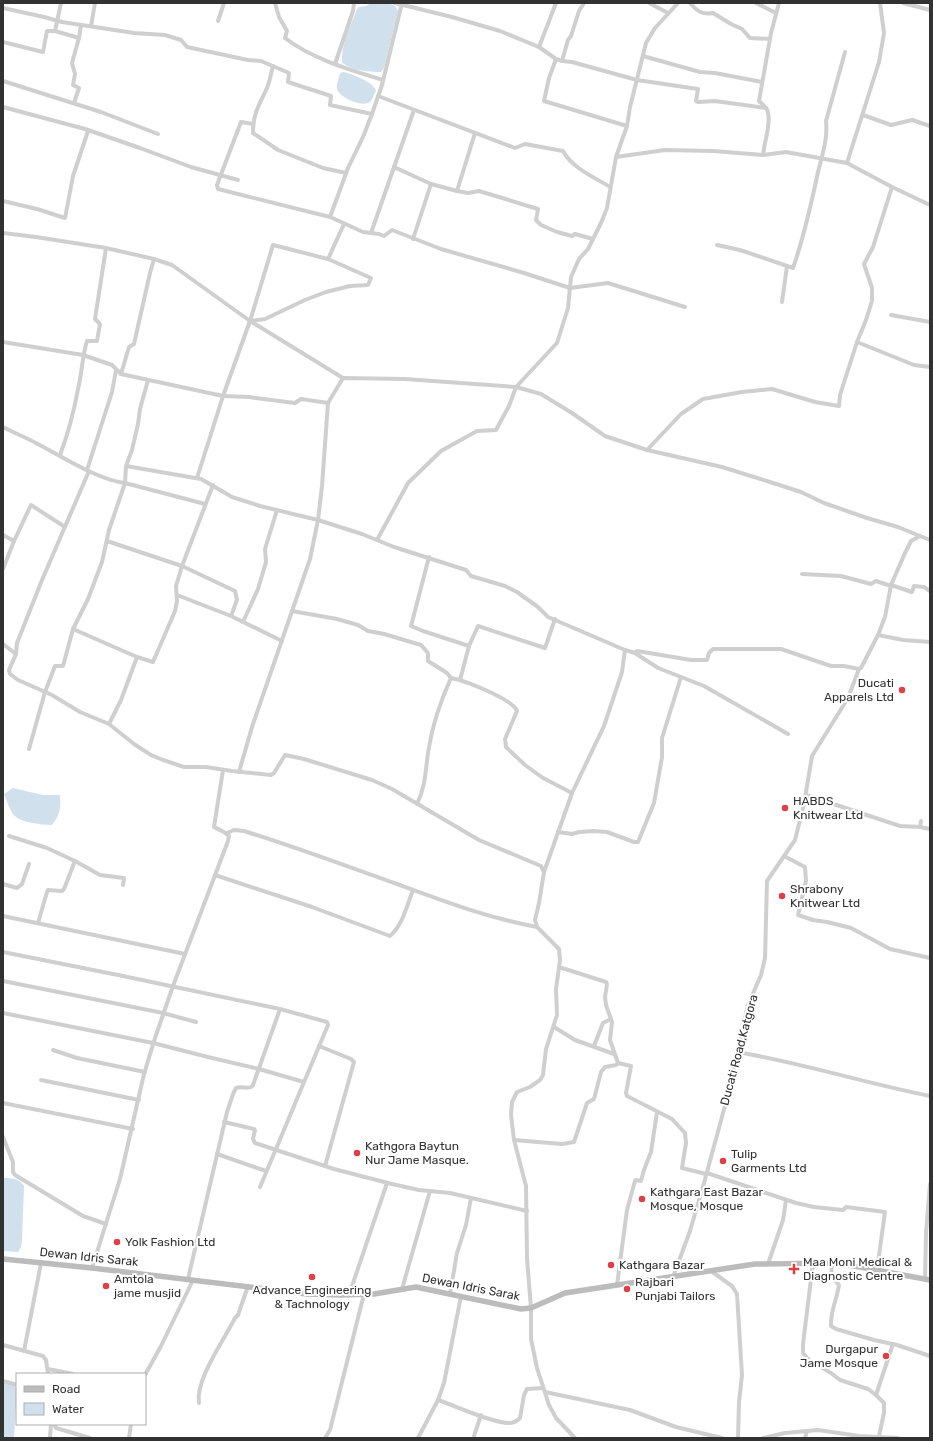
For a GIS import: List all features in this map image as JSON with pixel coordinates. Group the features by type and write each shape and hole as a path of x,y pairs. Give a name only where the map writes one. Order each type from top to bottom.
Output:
{"main road":[{"name":"Dewan Idris Sarak","path":"3,1259 92,1268 307,1294 374,1294 416,1287 521,1309 532,1308 565,1293 755,1264 832,1263 927,1279"}],"street":[{"path":"55,31 61,3"},
{"path":"91,26 95,3"},
{"path":"218,21 224,3"},
{"path":"275,3 279,17 287,31 286,38 308,52 335,64 383,80"},
{"path":"335,64 353,11 354,3"},
{"path":"395,3 452,17 500,32 540,47 556,59 562,61 572,62 637,80 698,89 696,101 698,102 715,100 766,108"},
{"path":"540,47 556,3"},
{"path":"562,61 568,40 584,3"},
{"path":"649,3 668,13"},
{"path":"377,540 408,483 442,451 477,431 496,430 509,406 516,387 557,343 568,308 571,277 602,223 607,208 616,157 627,126 646,43 655,28 678,3"},
{"path":"690,3 696,9 705,14 713,13 742,29 750,38 770,39"},
{"path":"756,3 776,13"},
{"path":"763,155 768,125 768,114 766,108 759,101 763,72 779,3"},
{"path":"847,163 879,62 884,33 880,3"},
{"path":"903,3 930,10"},
{"path":"330,217 346,173 372,114 383,80 402,4"},
{"path":"3,8 81,25 134,33 165,35 181,40 187,47 248,60 261,61 289,72 288,82 331,96 330,105 372,114"},
{"path":"74,103 79,88 73,85 75,74 72,63 81,25"},
{"path":"3,42 43,52 47,31 55,31 78,38"},
{"path":"717,245 740,250 793,268 810,213 822,159 827,130 826,121 845,52"},
{"path":"643,56 700,72 715,73 762,82"},
{"path":"556,59 549,78 544,101 627,126"},
{"path":"273,66 267,87 256,110 252,133 271,146 323,168 346,173"},
{"path":"3,81 74,103 158,134"},
{"path":"378,96 515,148 525,144 563,152 567,160 610,186"},
{"path":"3,107 88,131 191,167 238,180"},
{"path":"371,233 414,110"},
{"path":"863,115 891,125 912,120 930,126"},
{"path":"253,124 241,122 217,186 218,189 330,217 363,232 384,236 392,230 441,249 570,288 608,283 685,307"},
{"path":"3,201 37,209 65,218 73,176 88,131"},
{"path":"456,191 476,133"},
{"path":"616,157 665,150 713,151 763,155 786,152 847,163 930,205"},
{"path":"394,167 431,184 468,193 480,191 538,209 536,220 541,225 556,232 572,236 575,234 593,240"},
{"path":"413,239 431,184"},
{"path":"647,450 681,414 703,399 742,392 772,389 815,402 839,406 840,394 872,301 872,288 864,264 873,247 892,187"},
{"path":"328,259 344,224"},
{"path":"3,234 36,237 106,248 172,265 250,321 343,378 405,379 516,387 541,394 606,436 647,450 722,467 770,482 801,492 824,503 867,518 893,525 930,540"},
{"path":"197,478 223,396 250,321 273,245 328,259 371,278 368,285 350,286 326,292 265,319 250,321"},
{"path":"60,455 79,389 83,355 87,341 97,341 100,324 95,319 106,248"},
{"path":"121,374 129,347 134,344 154,260"},
{"path":"782,302 787,266"},
{"path":"891,315 930,322"},
{"path":"3,342 83,355 112,365 121,374 223,396 249,397 296,403 301,399 328,404"},
{"path":"857,342 893,355 914,365 930,367"},
{"path":"116,370 112,392 88,470 17,643 16,654 9,670 10,674 18,680 45,692 80,712 109,724 134,744 151,755 163,760 184,767 206,767 271,775 277,770 285,755 304,759 372,780 392,789 479,840 542,866 544,872"},
{"path":"239,772 252,727 310,559 318,520 322,486 328,404 343,378"},
{"path":"28,749 45,692 55,666 63,666 73,629 88,599 108,541 109,530 125,483 126,466 132,450 140,408 148,380"},
{"path":"3,427 88,470 116,482 205,504"},
{"path":"126,466 201,479 232,497 260,506 318,520 394,547 466,570 471,576 511,589 538,607 548,617 635,653 658,668 704,686 788,734"},
{"path":"73,629 137,657 153,662 175,611 177,595 176,586 182,566 213,485"},
{"path":"3,569 31,505 65,527"},
{"path":"243,622 258,588 266,562 265,549 277,510"},
{"path":"3,535 14,541"},
{"name":"Ducati Road,Katgora","path":"673,1277 690,1230 726,1102 748,1005 761,974 765,958 767,881 795,840 806,795 812,756 848,698 859,669 861,668 878,635 884,617 891,585 907,548 911,541 920,536"},
{"path":"108,541 182,566 235,591 237,600 231,616"},
{"path":"429,558 411,626 469,646"},
{"path":"802,574 841,576 871,584 876,581 912,592 914,586 924,587 930,591"},
{"path":"177,595 231,616 282,641"},
{"path":"292,611 337,619 358,625 368,631 421,645 428,653 428,661 447,673 451,678 460,680 508,701 516,707 517,711 506,739 506,747 543,778 572,793"},
{"path":"460,680 469,646 478,626 545,648 555,619"},
{"path":"878,635 903,640 930,642"},
{"path":"3,644 16,654"},
{"path":"635,653 637,651 691,660 707,660 709,653 713,649 781,649 832,666 844,666 859,669"},
{"path":"575,1438 556,1418 549,1406 537,1368 531,1339 532,1308 527,1258 526,1186 514,1140 511,1115 512,1102 519,1090 530,1087 541,1078 546,1049 557,1015 556,989 559,967 559,949 537,927 535,920 544,872 572,793 604,726 622,672 625,650"},
{"path":"109,724 121,700 137,657"},
{"path":"558,832 572,834 594,831 607,832 634,842 638,842 654,803 662,757 662,738 681,677"},
{"path":"417,804 426,778 429,746 442,697 451,678"},
{"path":"223,770 214,826 219,830 227,833 234,830 244,831 312,853 467,910 507,922 537,927"},
{"path":"806,795 900,826 930,829"},
{"path":"920,827 921,821"},
{"path":"92,1268 120,1179 153,1043 228,841 229,836 227,833"},
{"path":"9,836 46,848 76,861 100,875 124,878 123,885"},
{"path":"784,856 805,867 806,881 798,915 813,920 851,928 890,949 930,958"},
{"path":"38,923 48,890 62,891 64,889 76,861"},
{"path":"3,884 17,888 20,886 30,864"},
{"path":"215,875 312,907 390,936 401,922 413,890"},
{"path":"3,916 185,954"},
{"path":"3,952 280,1009 327,1022 328,1025 260,1187"},
{"path":"559,967 606,982 608,984 605,997 606,1005 612,1019 610,1040 618,1063"},
{"path":"3,981 164,1013 196,1022"},
{"path":"146,1373 164,1340 191,1280 224,1122 234,1090 239,1087 251,1088 280,1009"},
{"path":"3,1013 153,1043 259,1069 304,1082"},
{"path":"594,1046 603,1023 612,1019"},
{"path":"554,1027 575,1040 614,1054"},
{"path":"319,1046 351,1059 354,1062 325,1166"},
{"path":"53,1050 77,1058 145,1072"},
{"path":"737,1052 772,1058 930,1096"},
{"path":"514,1140 562,1144 574,1142 587,1103 594,1099 601,1072 605,1067 616,1065 618,1063 631,1066 626,1093 627,1096 672,1120 685,1133 686,1143 682,1168 706,1173 786,1200 814,1207 843,1210 846,1207 884,1212 877,1270"},
{"path":"41,1080 139,1100"},
{"path":"3,1103 133,1129"},
{"path":"617,1285 627,1210 635,1181 641,1181 651,1152 657,1112"},
{"path":"224,1122 254,1129 253,1139 255,1143 325,1166 387,1183 419,1190 450,1193 527,1211"},
{"path":"3,1140 13,1162 13,1172 15,1176 83,1216 106,1224"},
{"path":"217,1154 266,1171"},
{"path":"349,1295 387,1183"},
{"path":"927,1279 926,1233 930,1184"},
{"path":"402,1290 430,1191"},
{"path":"450,1294 457,1253 466,1225 471,1198"},
{"path":"768,1264 783,1220 786,1200"},
{"path":"24,1351 40,1263"},
{"path":"813,1263 803,1353 809,1360 832,1373 840,1380 868,1389 884,1403 884,1413 879,1436"},
{"path":"832,1263 831,1275 833,1280 839,1285 832,1310 831,1326 836,1329 893,1344 930,1356"},
{"path":"711,1270 732,1286 737,1294 742,1375 739,1402 738,1438"},
{"path":"198,1403 197,1395 203,1378 238,1315 248,1286"},
{"path":"325,1438 330,1430 364,1294"},
{"path":"418,1438 438,1400 447,1371 460,1296"},
{"path":"876,1395 893,1344"},
{"path":"3,1345 44,1356 48,1372 60,1373"},
{"path":"3,1381 16,1384"},
{"path":"438,1400 494,1420 510,1423 517,1421 520,1418 526,1390 544,1390 630,1410 676,1427 722,1438"},
{"path":"474,1436 481,1415"},
{"path":"50,1438 53,1425 90,1438"},
{"path":"129,1438 131,1425"},
{"path":"805,1438 807,1430"},
{"path":"763,1438 807,1430 898,1438"}],"water":[{"path":"371,3 390,4 396,7 398,11 384,68 381,72 355,69 345,65 342,62 343,48 357,9"},
{"path":"344,72 367,81 374,87 376,91 370,102 362,104 357,103 346,98 339,92 337,87 340,73"},
{"path":"13,788 43,795 60,795 59,811 57,818 52,825 33,823 16,817 13,814 4,794"},
{"path":"3,1178 15,1179 24,1186 22,1241 18,1252 3,1251"},
{"path":"3,1382 13,1385 16,1388 16,1405 14,1438 3,1438"}],"place":[{"name":"Ducati Apparels Ltd","path":"902,690"},
{"name":"HABDS Knitwear Ltd","path":"785,808"},
{"name":"Shrabony Knitwear Ltd","path":"782,896"},
{"name":"Kathgora Baytun Nur Jame Masque.","path":"357,1153"},
{"name":"Tulip Garments Ltd","path":"723,1161"},
{"name":"Kathgara East Bazar Mosque, Mosque","path":"642,1199"},
{"name":"Yolk Fashion Ltd","path":"117,1242"},
{"name":"Kathgara Bazar","path":"611,1265"},
{"name":"Maa Moni Medical & Diagnostic Centre","path":"794,1269"},
{"name":"Advance Engineering & Tachnology","path":"312,1277"},
{"name":"Amtola jame musjid","path":"106,1286"},
{"name":"Rajbari Punjabi Tailors","path":"627,1289"},
{"name":"Durgapur Jame Mosque","path":"886,1356"}]}
